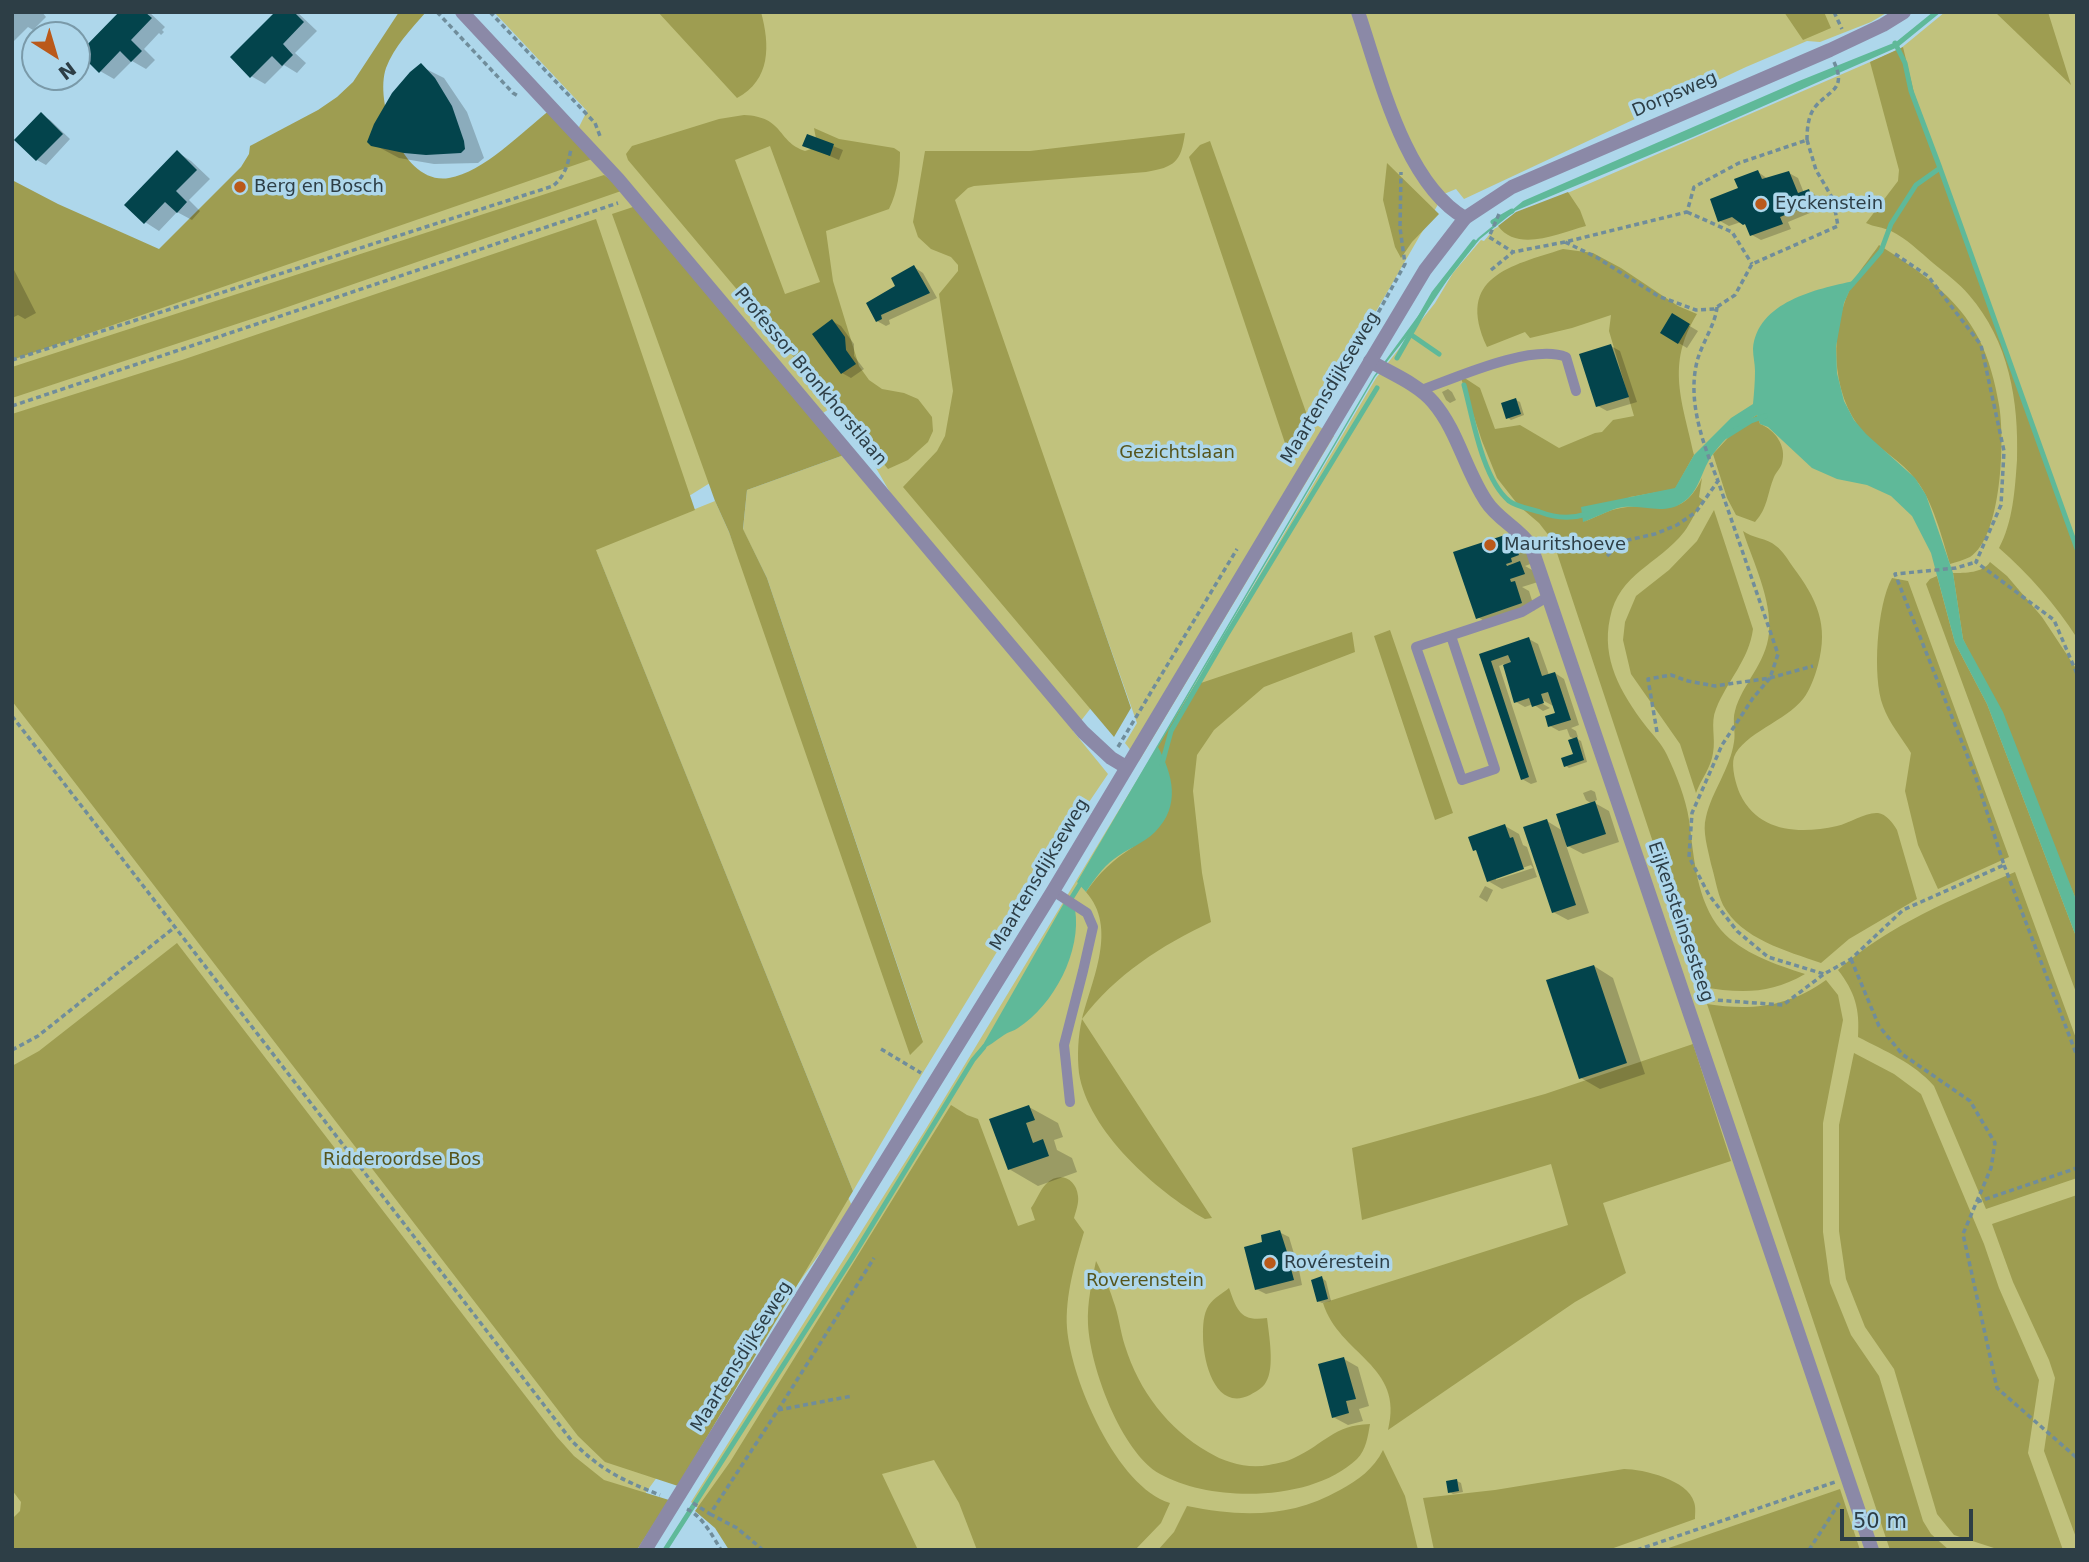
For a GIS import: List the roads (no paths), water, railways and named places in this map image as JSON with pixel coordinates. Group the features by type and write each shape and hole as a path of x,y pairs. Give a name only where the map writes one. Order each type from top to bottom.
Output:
{"street":[{"name":"Professor Bronkhorstlaan","path":"462,12 633,197 1083,732 1111,758 1126,767"},
{"path":"1357,12 1406,151 1428,185 1455,213 1465,218"},
{"name":"Dorpsweg","path":"1465,218 1529,178 1830,50 1904,12"},
{"name":"Maartensdijkseweg","path":"645,1550 669,1500 1054,891 1425,270 1465,218"},
{"name":"Eijkensteinsesteeg","path":"1370,361 1431,400 1452,430 1486,503 1517,529 1531,546 1872,1550"}],"lane":[{"path":"1419,391 1508,360 1554,352 1566,357 1576,391"},
{"path":"1451,636 1495,769 1462,780 1416,648 1451,636 1522,612 1549,596"},
{"path":"1054,891 1087,913 1093,927 1064,1045 1070,1102"}],"waterway":[{"path":"1849,288 1881,251 1891,224 1916,185 1940,168 1911,91 1905,63 1895,43"},
{"path":"1940,168 2077,549"},
{"path":"1493,222 1512,211"},
{"path":"1397,358 1434,293 1474,242"},
{"path":"1410,334 1439,354"},
{"path":"1464,385 1485,463 1500,491 1509,501 1557,517 1587,514"},
{"path":"1162,764 1171,731 1377,388"},
{"path":"1727,436 1765,416"},
{"path":"1069,902 1082,881"},
{"path":"665,1550 852,1258 973,1060 984,1047"}],"place":[{"name":"Berg en Bosch","path":"240,187"},
{"name":"Eyckenstein","path":"1761,204"},
{"name":"Mauritshoeve","path":"1490,545"},
{"name":"Rovérestein","path":"1270,1263"}],"park label":[{"name":"Gezichtslaan","path":"1177,453"},
{"name":"Ridderoordse Bos","path":"402,1160"},
{"name":"Roverenstein","path":"1145,1281"}]}
